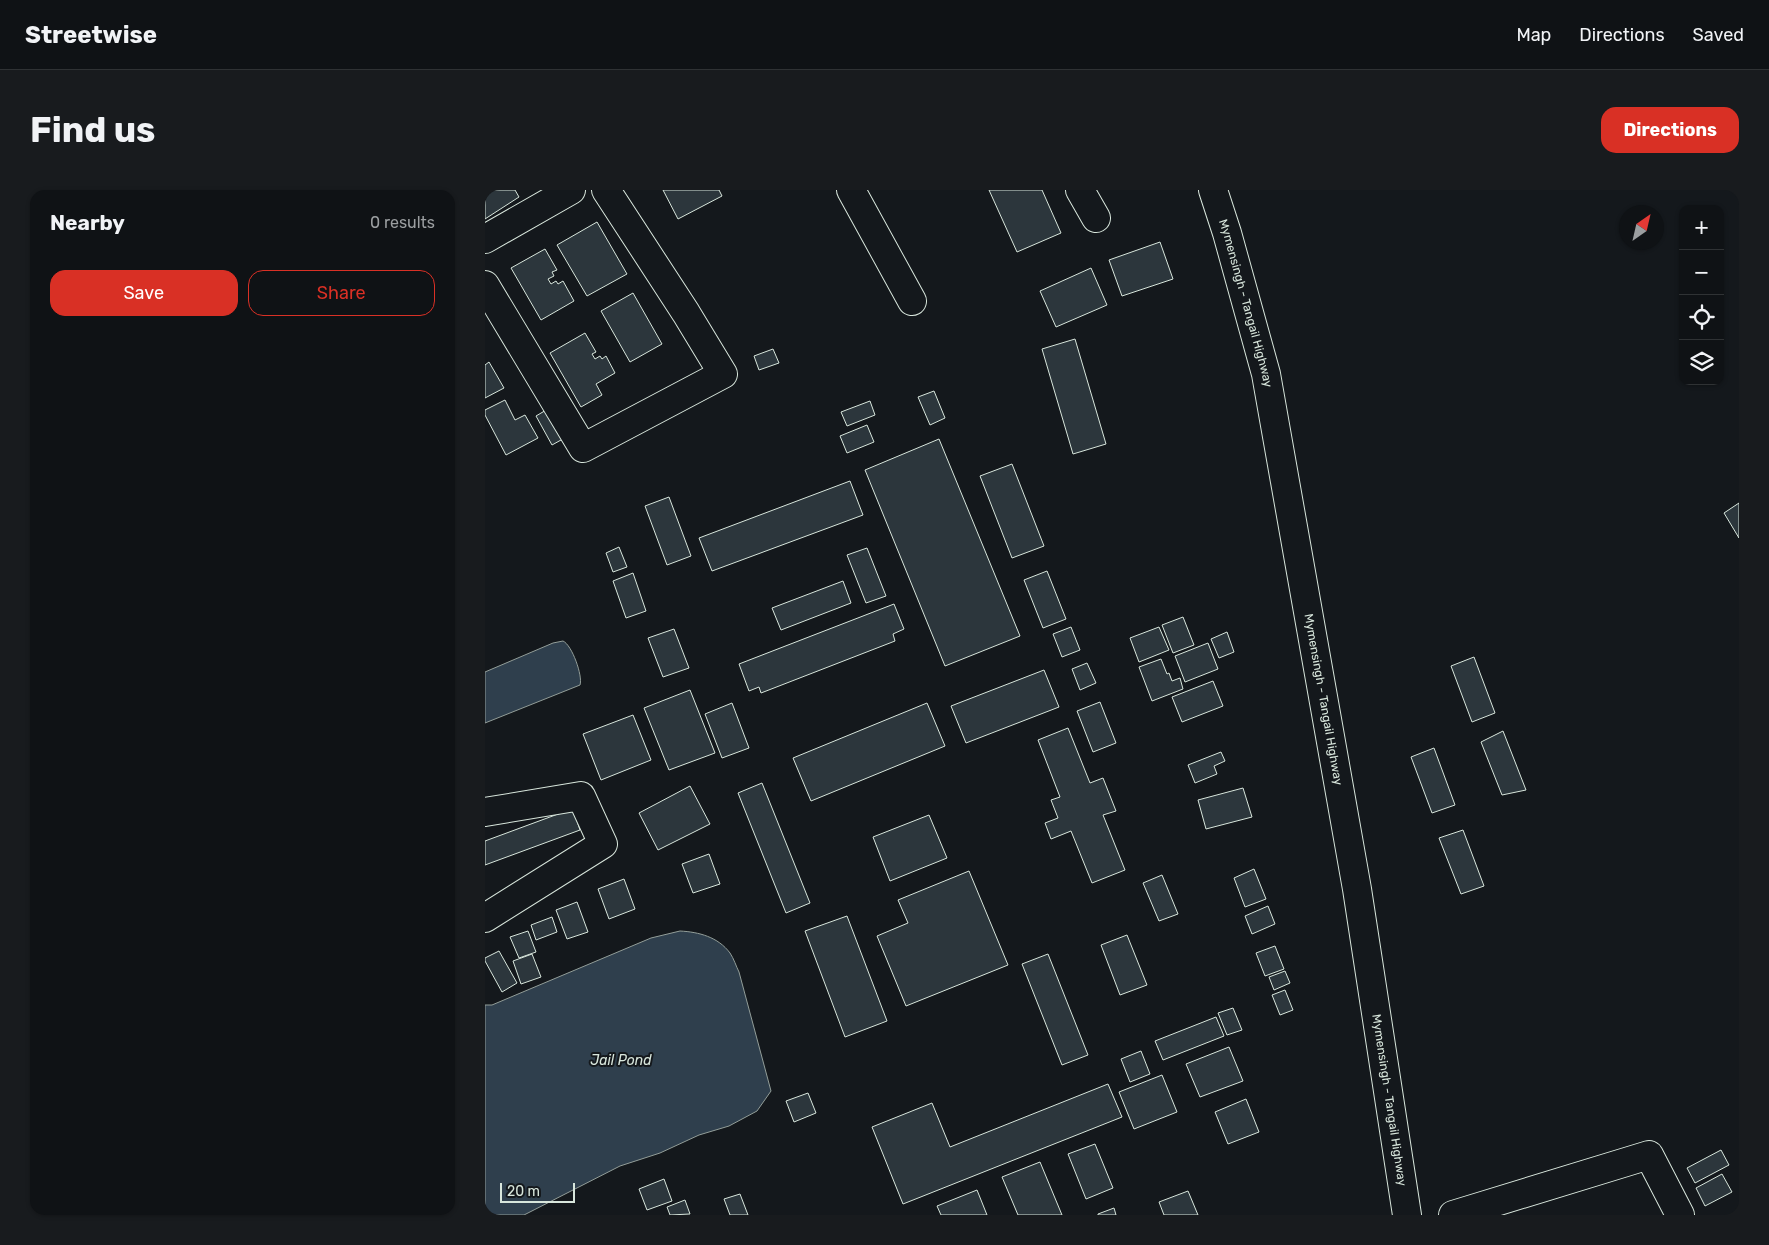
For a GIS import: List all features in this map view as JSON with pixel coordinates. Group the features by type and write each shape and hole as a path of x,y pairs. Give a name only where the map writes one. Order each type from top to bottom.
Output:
{"main road":[{"path":"485,240 571,190"},
{"path":"485,285 583,448 723,374 686,313 605,190"},
{"path":"851,190 912,301"},
{"path":"1080,190 1096,218"},
{"name":"Mymensingh - Tangail Highway","path":"1213,190 1227,232 1266,374 1357,889 1407,1215"},
{"path":"485,812 581,796 603,844 485,918"},
{"path":"1453,1215 1649,1155 1679,1215"}],"water":[{"path":"563,641 570,648 576,661 581,681 580,685 485,723 485,672 553,643"},
{"name":"Jail Pond","path":"680,931 708,936 720,943 731,955 739,972 771,1091 757,1111 729,1126 699,1135 660,1153 620,1166 524,1215 485,1215 485,1005 492,1005 651,938"}],"building":[{"path":"485,190 515,190 519,197 485,219"},
{"path":"663,190 719,190 722,196 678,219"},
{"path":"989,190 1042,190 1061,233 1017,252"},
{"path":"597,222 627,274 587,296 557,245"},
{"path":"1160,242 1173,279 1122,296 1109,260"},
{"path":"545,249 557,270 552,272 554,276 548,279 551,284 556,281 558,284 563,281 574,301 541,320 511,268"},
{"path":"1091,268 1107,305 1056,327 1040,291"},
{"path":"633,293 662,344 630,362 601,311"},
{"path":"585,333 596,352 592,354 595,359 600,356 602,359 606,356 615,373 596,384 602,395 581,407 550,353"},
{"path":"1075,339 1106,444 1073,454 1042,349"},
{"path":"773,349 779,363 759,370 754,356"},
{"path":"489,362 504,388 485,398 485,365"},
{"path":"934,391 945,418 930,425 918,397"},
{"path":"505,400 515,420 525,415 538,438 506,455 485,415 485,410"},
{"path":"870,401 875,415 847,426 841,412"},
{"path":"553,406 570,435 552,445 536,416"},
{"path":"867,425 874,442 847,453 840,436"},
{"path":"939,439 1020,636 945,666 865,470"},
{"path":"1012,464 1044,546 1012,558 980,476"},
{"path":"850,481 863,515 712,571 699,538"},
{"path":"669,497 691,556 667,565 645,506"},
{"path":"1739,503 1739,538 1724,513"},
{"path":"619,547 627,567 613,572 606,553"},
{"path":"867,548 886,596 866,603 847,555"},
{"path":"1047,571 1066,619 1043,628 1024,580"},
{"path":"633,573 646,611 626,618 613,581"},
{"path":"843,581 851,603 781,630 772,608"},
{"path":"894,604 904,629 893,634 895,641 761,693 759,687 749,691 739,664"},
{"path":"1183,617 1194,645 1173,653 1162,625"},
{"path":"1071,627 1080,650 1062,657 1053,634"},
{"path":"1159,627 1169,650 1139,662 1130,638"},
{"path":"674,629 689,668 663,677 648,638"},
{"path":"1227,632 1234,652 1219,658 1211,639"},
{"path":"1208,643 1218,669 1185,682 1175,656"},
{"path":"1474,657 1495,713 1472,722 1451,666"},
{"path":"1161,659 1172,681 1180,678 1183,689 1152,701 1139,667"},
{"path":"1087,663 1096,683 1080,690 1072,669"},
{"path":"1044,670 1059,707 966,743 951,706"},
{"path":"1213,681 1223,706 1182,722 1172,697"},
{"path":"690,690 715,753 669,770 644,708"},
{"path":"1100,702 1116,743 1093,752 1077,711"},
{"path":"732,703 749,748 722,758 705,714"},
{"path":"927,703 945,746 811,801 793,758"},
{"path":"633,715 651,760 601,780 583,734"},
{"path":"1068,728 1090,783 1103,778 1116,811 1103,815 1125,870 1092,883 1071,831 1051,839 1045,823 1058,818 1051,800 1060,797 1038,740"},
{"path":"1503,731 1526,790 1502,795 1481,742"},
{"path":"1434,748 1455,805 1432,813 1411,757"},
{"path":"1221,752 1225,761 1214,766 1217,774 1195,783 1188,765"},
{"path":"762,783 810,903 786,913 738,793"},
{"path":"690,786 710,824 658,850 639,813"},
{"path":"1243,788 1252,817 1206,829 1198,800"},
{"path":"577,807 583,822 578,824 580,830 485,865 485,841"},
{"path":"929,815 947,858 890,881 873,837"},
{"path":"1463,830 1484,886 1461,894 1439,838"},
{"path":"709,854 720,884 693,893 682,864"},
{"path":"1254,869 1266,899 1245,907 1234,878"},
{"path":"969,871 1008,965 906,1006 877,936 908,923 898,900"},
{"path":"1162,875 1178,914 1159,921 1143,883"},
{"path":"624,879 635,909 609,919 598,889"},
{"path":"577,902 588,932 567,939 556,910"},
{"path":"1268,906 1275,924 1252,934 1245,916"},
{"path":"847,916 887,1021 845,1037 805,931"},
{"path":"552,917 557,932 536,940 531,925"},
{"path":"528,931 536,952 519,958 510,937"},
{"path":"1127,935 1147,985 1120,995 1101,945"},
{"path":"1275,946 1284,969 1265,976 1256,953"},
{"path":"499,951 517,983 502,992 485,961 485,958"},
{"path":"532,954 541,977 521,984 513,961"},
{"path":"1048,954 1088,1055 1062,1065 1022,964"},
{"path":"1285,971 1290,983 1274,990 1269,977"},
{"path":"1285,990 1293,1010 1280,1015 1272,995"},
{"path":"1233,1008 1242,1030 1227,1035 1218,1013"},
{"path":"1216,1017 1224,1036 1163,1060 1155,1041"},
{"path":"1229,1047 1243,1081 1200,1097 1186,1064"},
{"path":"1141,1051 1150,1074 1130,1082 1121,1059"},
{"path":"1162,1075 1177,1112 1134,1129 1119,1092"},
{"path":"1108,1084 1122,1117 903,1204 872,1127 932,1103 950,1147"},
{"path":"808,1093 816,1113 794,1122 786,1101"},
{"path":"1246,1099 1259,1132 1228,1144 1215,1112"},
{"path":"1095,1144 1113,1188 1086,1199 1068,1154"},
{"path":"1721,1150 1729,1165 1695,1183 1687,1168"},
{"path":"1040,1162 1062,1215 1018,1215 1002,1177"},
{"path":"1722,1174 1732,1192 1705,1206 1696,1188"},
{"path":"664,1179 672,1201 647,1210 639,1189"},
{"path":"977,1190 987,1215 941,1215 937,1206"},
{"path":"1188,1191 1198,1215 1164,1215 1159,1202"},
{"path":"740,1194 748,1215 730,1215 724,1199"},
{"path":"685,1200 690,1214 670,1215 667,1207"},
{"path":"1114,1208 1116,1215 1098,1215 1098,1214"}]}
